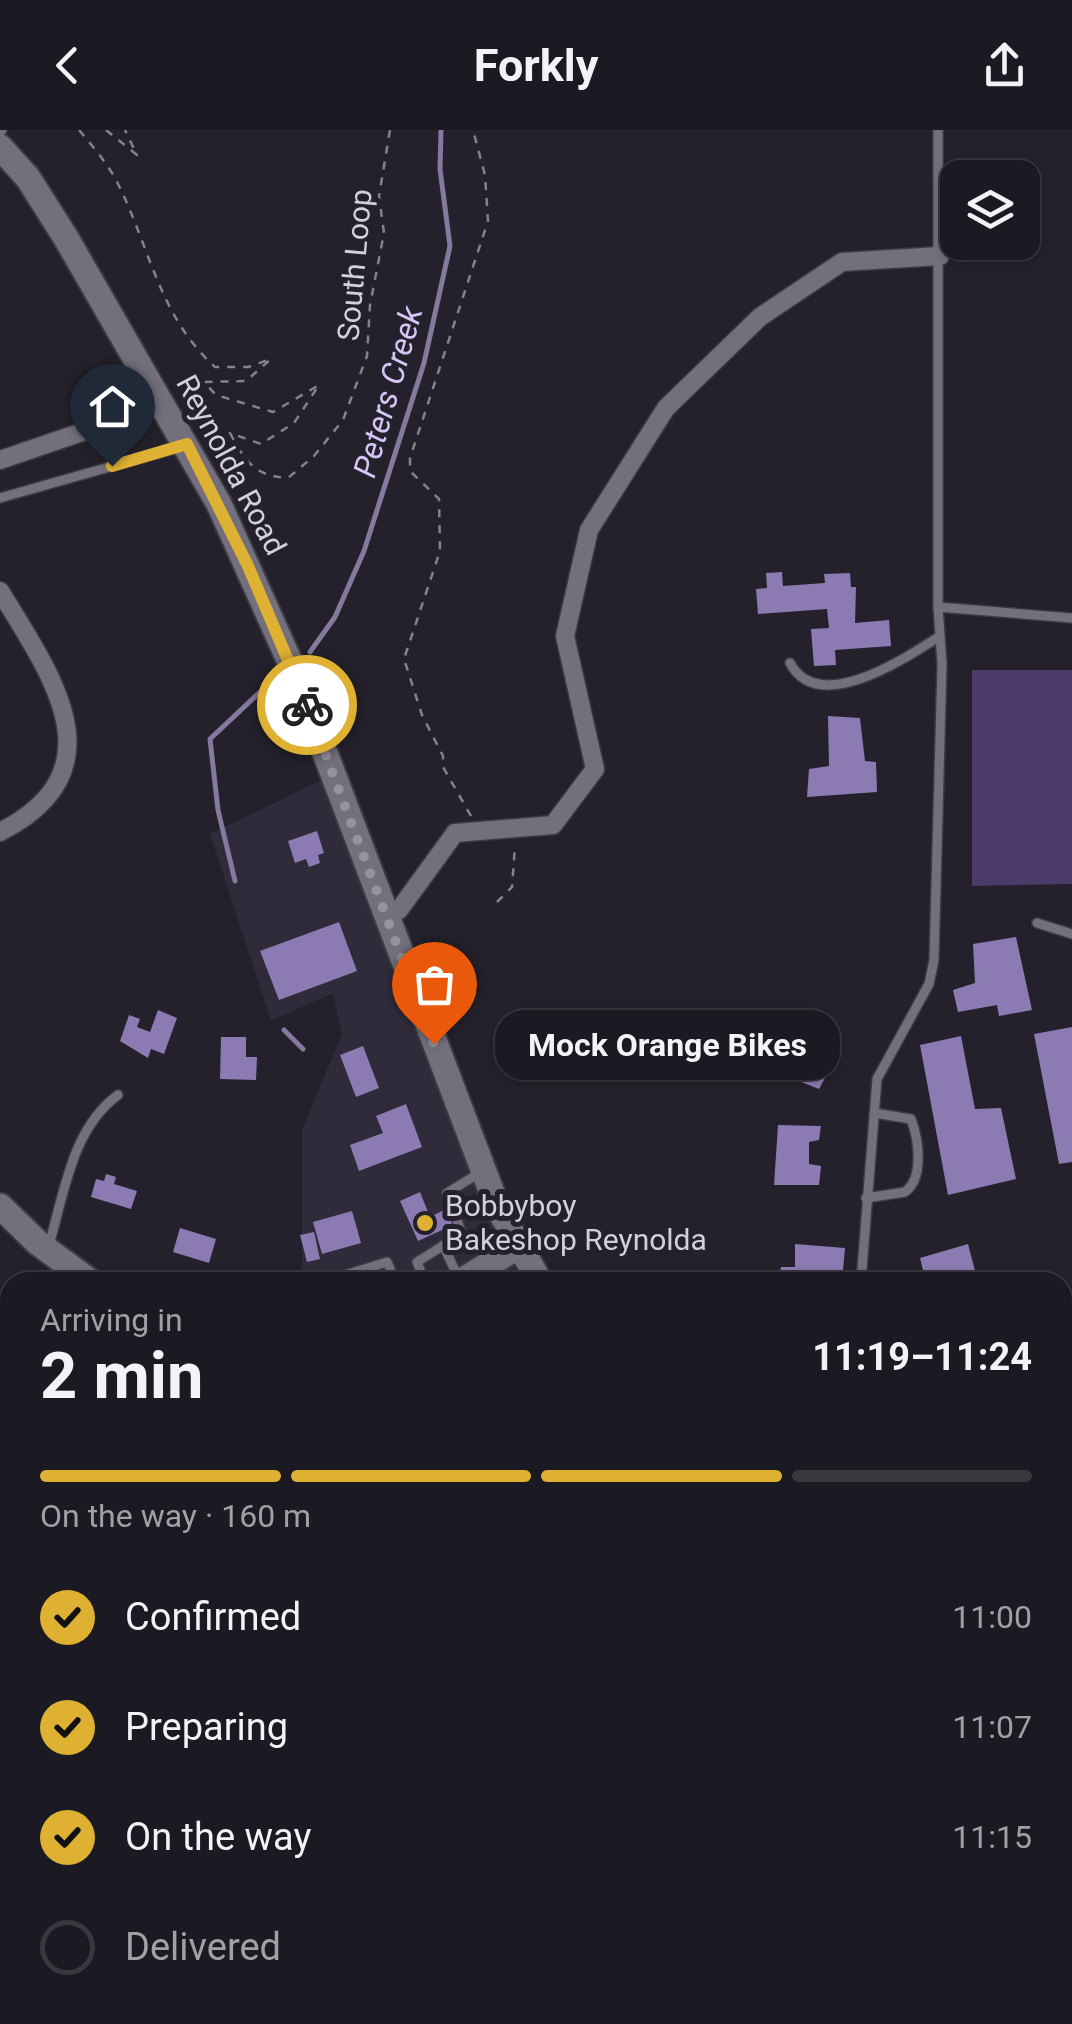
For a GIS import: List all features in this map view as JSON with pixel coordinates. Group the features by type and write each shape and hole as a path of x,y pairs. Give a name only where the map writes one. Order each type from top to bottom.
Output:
{"main road":[{"name":"Reynolda Road","path":"0,146 28,178 66,238 187,444 226,519 294,671 483,1170 534,1272"},
{"path":"0,1206 77,1272"},
{"path":"476,1272 518,1246"}],"street":[{"path":"386,915 399,910 455,834 554,825 595,770 565,636 589,530 666,408 760,318 842,262 940,256"},
{"path":"0,460 164,404"},
{"path":"0,591 54,683 69,741 59,781 48,798 0,832"}],"lane":[{"path":"861,1272 877,1079 929,984 934,960 940,636 938,130"},
{"path":"0,498 187,444"},
{"path":"938,606 1072,618"},
{"path":"790,663 808,680 844,682 890,668 940,636"},
{"path":"1037,924 1072,934"},
{"path":"47,1250 69,1165 102,1106 118,1095"},
{"path":"866,1198 905,1192 916,1178 917,1134 910,1119 874,1114"},
{"path":"483,1170 447,1193 462,1234 477,1241 493,1262"},
{"path":"420,1272 417,1262 462,1234"},
{"path":"444,1245 456,1272"},
{"path":"355,1272 388,1262 392,1272"}],"path":[{"name":"South Loop","path":"79,130 120,188 160,294 200,354 215,367 248,367 271,359 246,381 204,382 216,395 273,412 319,385 294,423 261,444 230,432 247,464 264,477 288,478 314,456 343,420 367,356 370,305 384,233 379,196 390,130"},
{"path":"106,130 137,155 125,130"},
{"path":"473,130 485,175 488,220 410,458 410,471 440,498 442,538 404,658 422,716 465,812 504,828 516,846 512,888 497,902"}],"shaded area":[{"path":"972,670 1072,670 1072,884 972,886"},
{"path":"330,776 481,1204 522,1272 302,1272 302,1130 342,1034 333,993 271,1021 210,834"}],"building":[{"path":"782,572 783,586 825,583 824,574 850,573 851,587 856,587 855,623 889,620 891,646 835,650 836,665 814,666 811,629 829,628 827,609 758,614 756,589 767,588 766,573"},
{"path":"828,716 860,718 865,761 876,762 877,792 807,797 809,769 829,766"},
{"path":"317,831 324,853 318,855 320,863 309,867 306,859 295,863 288,841"},
{"path":"339,922 357,971 279,1000 260,951"},
{"path":"1016,937 1032,1010 999,1016 997,1005 958,1012 953,990 975,983 973,944"},
{"path":"158,1010 177,1018 164,1054 151,1049 148,1058 120,1041 129,1015 140,1019 137,1027 150,1032"},
{"path":"1072,1027 1072,1162 1059,1164 1034,1034"},
{"path":"961,1036 975,1109 1001,1108 1016,1179 948,1195 920,1045"},
{"path":"221,1037 246,1037 246,1057 257,1057 256,1080 220,1079"},
{"path":"363,1046 379,1088 356,1097 340,1055"},
{"path":"788,1050 831,1067 819,1089 776,1072"},
{"path":"406,1104 422,1147 359,1171 350,1145 383,1133 376,1116"},
{"path":"778,1125 821,1126 819,1140 809,1142 809,1164 821,1166 819,1185 774,1185"},
{"path":"106,1174 116,1177 114,1184 137,1191 131,1209 91,1197 96,1179 104,1181"},
{"path":"420,1192 430,1217 446,1209 453,1225 418,1241 400,1201"},
{"path":"352,1211 361,1243 322,1254 313,1222"},
{"path":"180,1228 216,1239 209,1263 173,1252"},
{"path":"314,1232 320,1259 307,1262 300,1235"},
{"path":"795,1244 845,1248 843,1272 780,1272 781,1267 795,1267"},
{"path":"968,1244 975,1272 924,1272 920,1258"}],"waterway":[{"name":"Peters Creek","path":"310,652 335,617 364,551 424,363 450,246 440,169 441,130"},
{"name":"Peters Creek","path":"235,881 218,810 210,739 260,692"},
{"name":"Peters Creek","path":"284,1030 303,1049"}],"way so far":[{"path":"307,705 434,1044"}],"place":[{"name":"Mock Orange Bikes","path":"434,1044"},
{"name":"Bobbyboy Bakeshop Reynolda","path":"425,1223"}],"route":[{"path":"112,466 187,444 248,566 307,705"}]}
